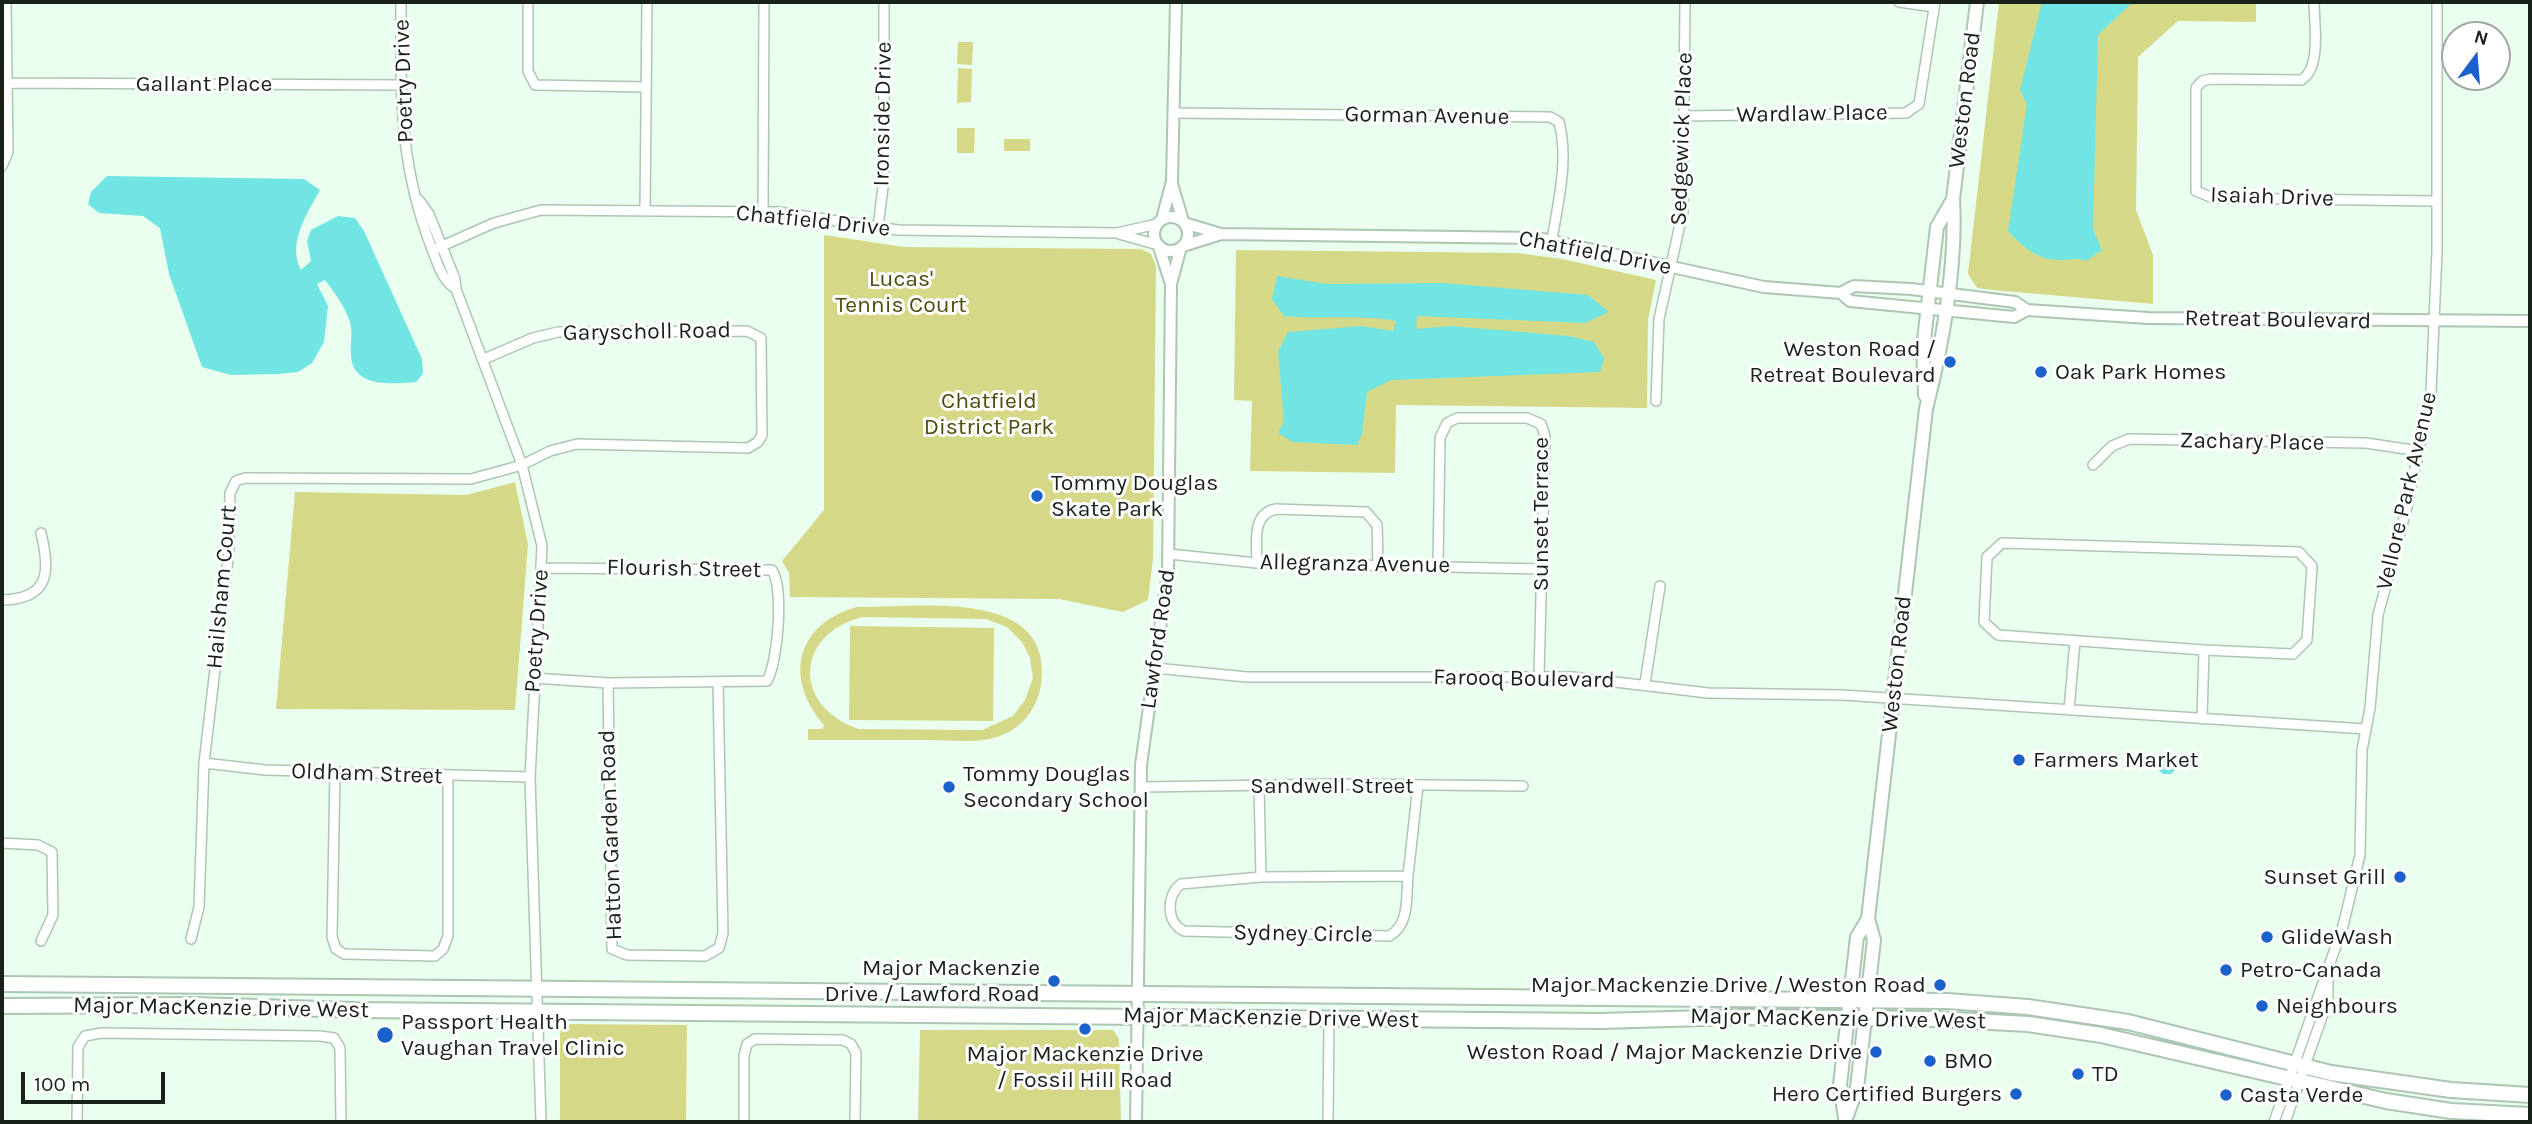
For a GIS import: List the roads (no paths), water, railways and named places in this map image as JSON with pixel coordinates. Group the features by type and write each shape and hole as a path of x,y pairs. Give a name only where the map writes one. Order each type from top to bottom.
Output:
{"main road":[{"name":"Weston Road","path":"1845,1121 1857,1088 1874,940 1868,919 1892,699 1926,409 1940,354 1955,230 1953,199 1977,2"},
{"name":"Weston Road","path":"1926,409 1923,349 1937,227 1953,199"},
{"name":"Weston Road","path":"1845,1121 1840,1085 1857,937 1868,919"},
{"name":"Major MacKenzie Drive West","path":"2,984 1990,1003 2128,1022 2299,1065 2389,1082 2530,1096"},
{"name":"Major MacKenzie Drive West","path":"2,1006 195,1005 538,1012 1329,1019 1601,1021 1684,1017 1988,1021 2078,1031 2294,1082 2451,1111 2530,1115"}],"street":[{"path":"2,166 8,152 6,2"},
{"name":"Poetry Drive","path":"401,2 400,85 404,143 420,217 437,248 445,282 456,289 484,359 522,465 536,516 542,568 530,777 541,1122"},
{"path":"528,2 528,71 535,85 646,87"},
{"path":"645,210 647,2"},
{"path":"763,212 764,2"},
{"name":"Ironside Drive","path":"878,227 884,179 884,2"},
{"path":"1172,181 1154,233 1159,246 1171,251 1182,247 1188,234 1172,181 1175,2"},
{"name":"Sedgewick Place","path":"1656,401 1659,319 1683,211 1685,2"},
{"path":"1899,2 1934,4"},
{"name":"Isaiah Drive","path":"2314,2 2313,65 2308,76 2301,80 2211,79 2202,81 2196,88 2196,191 2213,198 2435,201"},
{"name":"Vellore Park Avenue","path":"2299,1065 2343,926 2360,855 2362,750 2378,615 2419,451 2432,382 2437,2"},
{"name":"Wardlaw Place","path":"1684,117 1906,113 1919,104 1934,4"},
{"name":"Gallant Place","path":"7,83 400,85"},
{"name":"Gorman Avenue","path":"1173,113 1550,117 1559,122 1562,158 1561,188 1552,240"},
{"name":"Chatfield Drive","path":"437,248 494,223 541,210 763,212 898,230 1117,233 1159,246"},
{"path":"1159,221 1171,217 1183,222"},
{"name":"Chatfield Drive","path":"1117,233 1159,221"},
{"name":"Chatfield Drive","path":"1183,222 1222,234 1513,236 1552,240 1751,285 1841,293 1854,286 1947,295"},
{"name":"Chatfield Drive","path":"1182,247 1222,234"},
{"name":"Lawford Road","path":"1159,246 1171,284"},
{"name":"Lawford Road","path":"1136,1122 1143,747 1170,554 1171,284 1182,247"},
{"name":"Chatfield Drive","path":"1841,293 1850,301 1928,308"},
{"name":"Retreat Boulevard","path":"1947,295 2015,302 2027,310 2148,318 2530,321"},
{"name":"Retreat Boulevard","path":"1928,308 2014,317 2027,310"},
{"name":"Garyscholl Road","path":"484,359 533,338 575,331 747,331 761,338 762,435 758,442 748,448 578,444 550,451 522,465"},
{"name":"Sunset Terrace","path":"1438,565 1442,429 1457,418 1527,418 1541,424 1545,436 1539,677"},
{"name":"Zachary Place","path":"2093,465 2112,446 2129,439 2366,443 2419,451"},
{"name":"Hailsham Court","path":"191,939 199,907 204,763 229,550 230,494 236,481 245,478 471,479 522,465"},
{"path":"1257,563 1259,522 1265,513 1276,509 1359,511 1371,515 1377,525 1378,565"},
{"path":"2,600 30,594 42,586 48,564 41,533"},
{"path":"2002,543 2299,552 2312,566 2307,640 2292,653 2204,650 1998,635 1984,622 1987,557 2002,543"},
{"name":"Allegranza Avenue","path":"1170,554 1257,563 1541,569"},
{"name":"Flourish Street","path":"534,678 608,683 718,684 767,681 773,670 778,585 772,570 542,568"},
{"path":"1645,683 1660,586"},
{"path":"2070,710 2075,641"},
{"path":"2202,719 2204,650"},
{"name":"Farooq Boulevard","path":"1155,668 1247,677 1610,679 1708,693 1892,699 2366,729"},
{"name":"Hatton Garden Road","path":"608,683 612,949 627,955 705,956 719,948 723,933 718,684"},
{"name":"Oldham Street","path":"204,763 265,771 530,777"},
{"path":"335,773 332,937 336,949 344,954 435,956 443,949 448,936 448,776"},
{"path":"1408,876 1418,785"},
{"path":"1259,786 1261,877"},
{"name":"Sandwell Street","path":"1141,787 1523,786"},
{"path":"2,843 38,845 52,852 53,915 41,941"},
{"name":"Sydney Circle","path":"1408,876 1404,921 1399,931 1389,936 1184,931 1173,923 1171,898 1181,884 1261,877 1408,876"},
{"name":"Vellore Park Avenue","path":"2299,1065 2328,1000 2328,973"},
{"path":"1328,1122 1329,1019"},
{"path":"77,1122 78,1047 85,1036 101,1033 320,1035 334,1038 340,1048 341,1122"},
{"path":"744,1122 744,1056 747,1044 755,1039 843,1040 851,1044 856,1053 855,1122"},
{"path":"2285,1122 2299,1065"},
{"path":"2273,1122 2294,1082 2299,1065"}],"water":[{"path":"2042,2 2133,2 2098,35 2093,229 2102,250 2086,261 2058,260 2036,255 2008,231 2027,104 2020,90"},
{"path":"107,176 304,179 320,190 297,239 297,260 301,270 311,261 307,241 311,230 338,216 355,218 364,231 422,359 423,374 416,382 385,383 366,379 358,373 353,366 351,355 350,322 325,280 317,284 328,306 324,342 312,363 298,372 278,374 231,375 202,367 169,274 160,228 143,216 99,213 88,204 91,192"},
{"path":"1277,276 1326,284 1443,283 1588,295 1609,312 1585,323 1417,316 1416,329 1451,326 1569,336 1594,342 1604,358 1600,372 1391,380 1367,392 1362,434 1357,445 1293,442 1278,433 1284,421 1278,352 1288,332 1361,326 1393,331 1396,321 1284,316 1272,299"},
{"path":"2170,751 2176,769 2171,774 2163,774 2156,768 2154,761 2158,754"}],"place":[{"name":"Weston Road / Retreat Boulevard","path":"1950,362"},
{"name":"Oak Park Homes","path":"2041,372"},
{"name":"Tommy Douglas Skate Park","path":"1037,496"},
{"name":"Farmers Market","path":"2019,760"},
{"name":"Tommy Douglas Secondary School","path":"949,787"},
{"name":"Sunset Grill","path":"2400,877"},
{"name":"GlideWash","path":"2267,937"},
{"name":"Petro-Canada","path":"2226,970"},
{"name":"Major Mackenzie Drive / Lawford Road","path":"1054,981"},
{"name":"Major Mackenzie Drive / Weston Road","path":"1940,985"},
{"name":"Neighbours","path":"2262,1006"},
{"name":"Major Mackenzie Drive / Fossil Hill Road","path":"1085,1029"},
{"name":"Passport Health Vaughan Travel Clinic","path":"385,1035"},
{"name":"Weston Road / Major Mackenzie Drive","path":"1876,1052"},
{"name":"BMO","path":"1930,1061"},
{"name":"TD","path":"2078,1074"},
{"name":"Hero Certified Burgers","path":"2016,1094"},
{"name":"Casta Verde","path":"2226,1095"}],"park label":[{"name":"Lucas' Tennis Court","path":"901,292"},
{"name":"Chatfield District Park","path":"989,414"}]}
